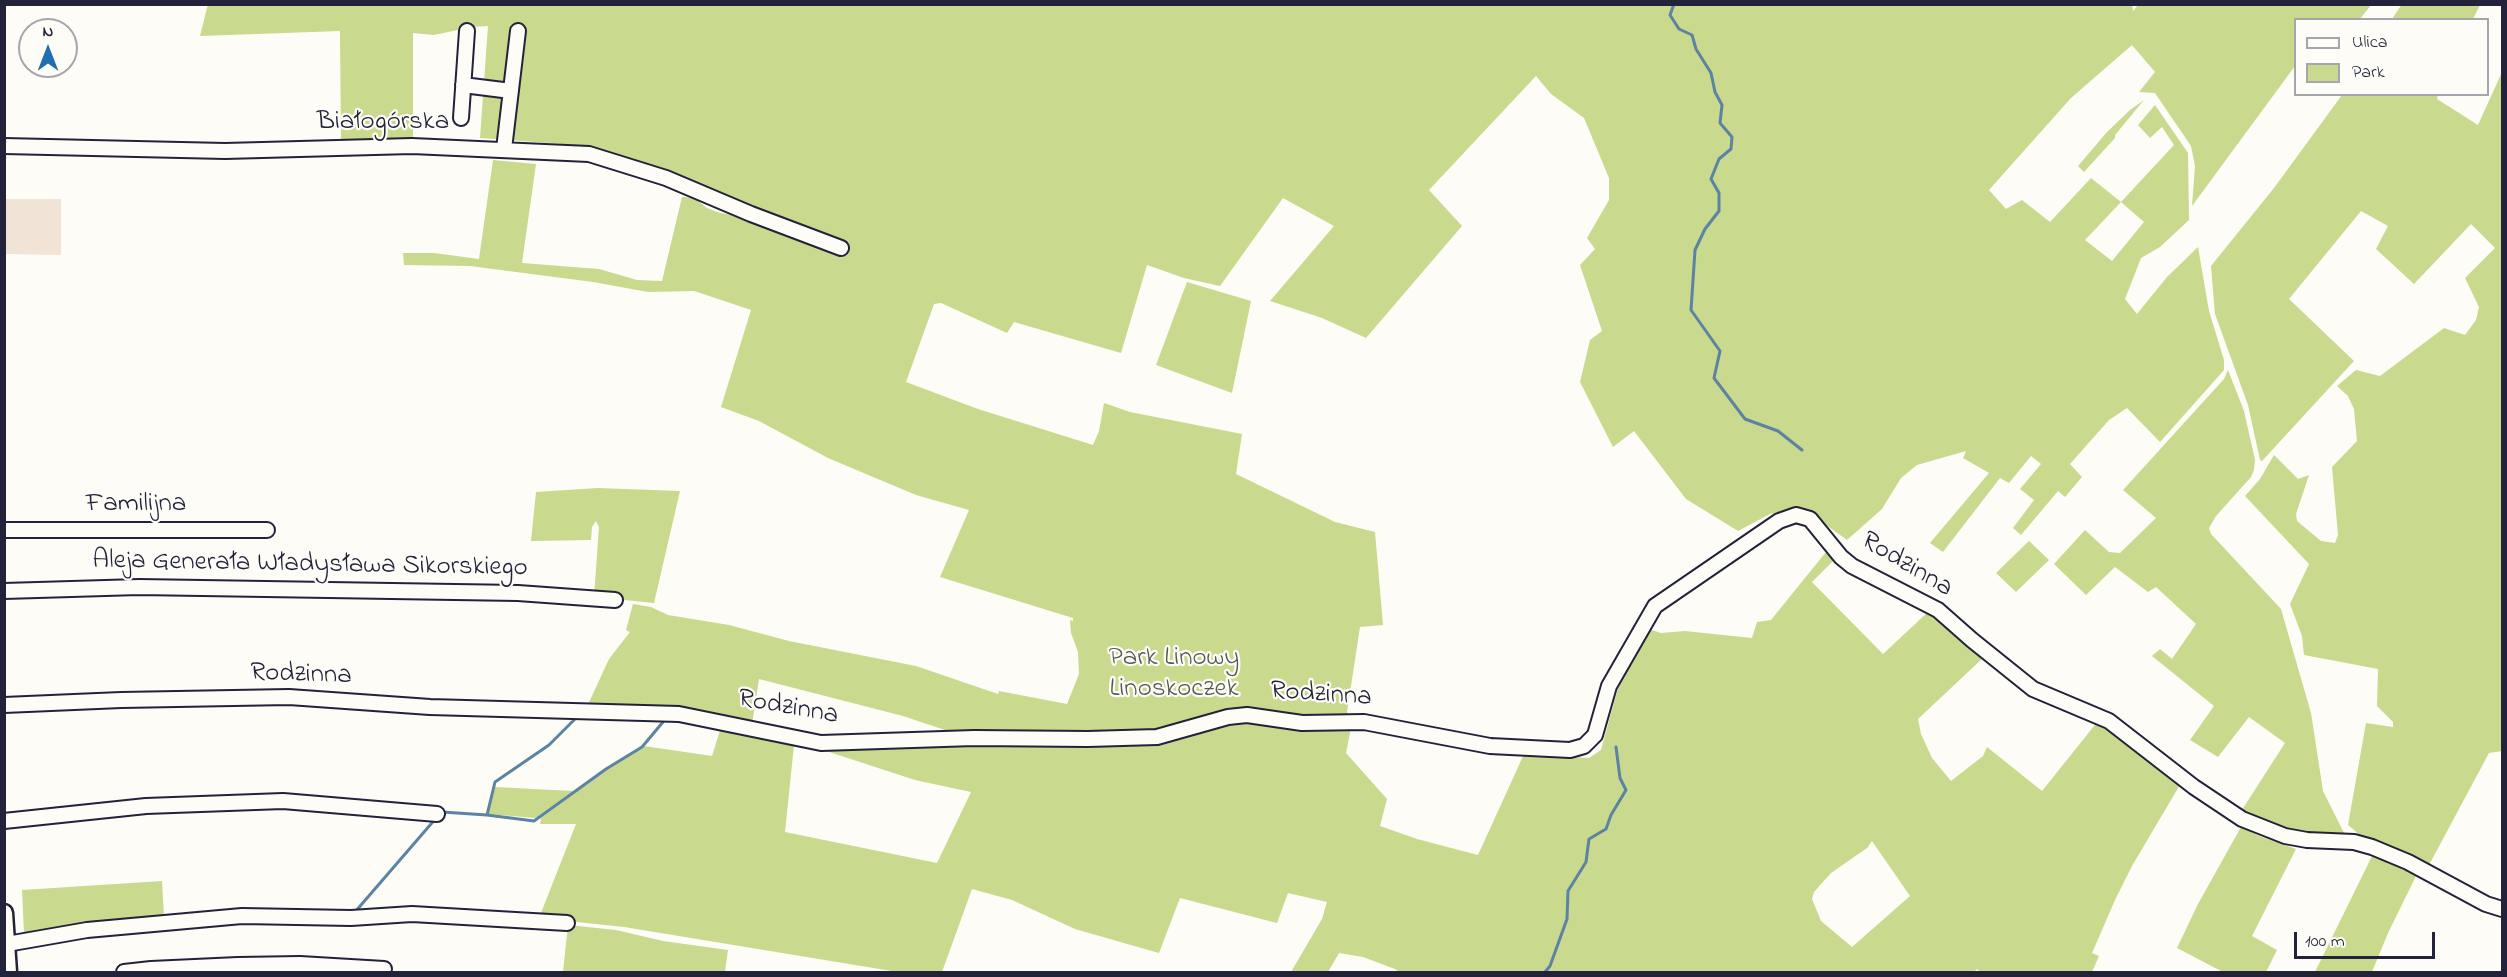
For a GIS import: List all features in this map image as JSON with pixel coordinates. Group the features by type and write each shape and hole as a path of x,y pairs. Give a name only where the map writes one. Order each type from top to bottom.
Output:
{"main road":[{"path":"4,914 8,972"}],"street":[{"path":"461,118 467,31"},
{"path":"504,149 518,31"},
{"path":"463,85 511,91"},
{"name":"Białogórska","path":"4,146 215,151 373,146 575,153 601,157 666,178 840,248"},
{"name":"Rodzinna","path":"4,705 289,697 430,707 679,714 797,740 840,743 974,738 1157,737 1228,717 1246,715 1302,723 1364,722 1490,746 1570,750 1584,746 1595,735 1609,686 1655,606 1779,521 1796,515 1809,519 1841,557 1852,566 1938,610 2033,689 2109,721 2224,808 2264,829 2285,836 2307,840 2346,841 2394,855 2486,904 2502,909"},
{"name":"Familijna","path":"4,530 267,530"},
{"name":"Aleja Generała Władysława Sikorskiego","path":"4,591 139,587 244,588 518,593 615,600"},
{"path":"4,821 146,806 283,801 437,814"},
{"path":"7,944 87,930 242,916 351,918 421,914 567,923"},
{"path":"124,972 269,964 384,969"}],"shaded area":[{"path":"5,199 61,199 61,255 5,254"}],"green space":[{"name":"Park Linowy Linoskoczek","path":"208,4 2132,4 2133,11 2139,4 2371,5 2361,18 2294,18 2294,67 2192,206 2195,166 2191,146 2155,93 2139,92 2155,72 2132,45 2071,98 1989,190 2006,209 2022,200 2050,222 2091,178 2121,202 2174,145 2162,127 2150,138 2138,125 2155,105 2188,153 2189,220 2160,247 2141,258 2125,299 2137,314 2167,277 2198,247 2209,311 2224,360 2224,370 2160,442 2127,408 2109,420 2070,464 2082,477 2065,497 2058,491 2021,535 2013,528 2034,500 2020,489 2041,464 2031,456 2009,483 2000,478 1943,552 1930,543 1989,473 1963,458 1966,451 1917,465 1901,478 1882,509 1847,540 1801,507 1770,514 1738,531 1686,499 1634,431 1613,447 1580,382 1590,340 1602,331 1580,265 1595,249 1587,238 1609,200 1609,178 1584,118 1551,94 1536,76 1429,190 1462,226 1366,338 1322,318 1270,301 1334,226 1283,198 1220,286 1184,278 1147,265 1121,353 1014,322 1007,333 941,303 934,304 906,382 978,409 1093,445 1099,431 1104,403 1130,412 1242,434 1236,474 1335,522 1375,532 1383,625 1360,627 1347,712 1351,728 1346,753 1387,799 1380,826 1417,839 1478,855 1524,754 1589,758 1601,750 1626,659 1650,624 1652,630 1661,633 1685,631 1752,638 1757,622 1771,620 1826,552 1836,558 1812,582 1883,654 1929,611 1984,657 1918,719 1921,734 1932,758 1951,781 1983,756 1987,747 2042,791 2098,721 2181,783 2132,866 2115,900 2092,953 2099,956 2092,972 1980,972 1977,969 1974,972 1399,972 1363,957 1339,953 1328,972 1291,972 1322,919 1327,902 1288,893 1277,923 1180,898 1159,953 1075,929 1012,900 972,889 942,972 898,972 624,927 539,918 576,824 540,824 541,818 608,768 644,746 712,756 721,727 794,745 785,832 937,863 971,792 915,780 817,748 960,735 903,716 759,679 752,724 686,707 586,709 609,659 630,632 626,630 633,604 651,607 668,615 729,625 789,641 916,666 998,694 999,691 1067,704 1079,674 1078,652 1071,633 1070,620 1073,621 1073,618 940,577 969,510 916,495 828,458 759,421 721,407 751,310 694,291 648,292 593,282 470,266 404,265 403,253 434,253 479,259 493,160 536,164 522,263 599,269 637,280 662,281 682,197 694,198 707,208 720,213 741,216 614,155 563,144 480,138 488,26 434,35 413,33 413,142 341,143 340,31 200,36","holes":["2121,202 2144,222 2112,261 2085,240","1872,841 1910,896 1852,947 1821,921 1812,899 1814,892 1831,873 1867,848"]},
{"path":"2402,4 2480,4 2474,18 2393,18"},
{"path":"2502,72 2502,751 2489,753 2429,865 2377,840 2361,836 2348,825 2366,723 2393,727 2393,722 2377,706 2378,669 2304,655 2302,636 2290,604 2309,564 2245,496 2260,479 2274,455 2298,479 2309,475 2296,514 2297,521 2321,541 2335,543 2338,535 2332,467 2357,441 2354,409 2348,396 2337,386 2356,370 2380,376 2444,328 2465,335 2476,320 2479,307 2465,278 2495,248 2471,224 2414,284 2376,249 2388,226 2361,211 2289,299 2354,361 2262,461 2248,405 2215,314 2211,266 2274,188 2341,96 2438,96 2437,99 2478,125"},
{"path":"2144,100 2115,135 2115,138 2084,172 2078,166 2107,132"},
{"path":"1187,282 1251,301 1232,393 1156,365"},
{"path":"2228,370 2244,411 2255,460 2254,470 2251,477 2216,516 2209,528 2211,534 2281,609 2311,713 2323,791 2346,837 2290,834 2240,813 2285,743 2249,717 2218,757 2190,740 2214,706 2152,656 2160,649 2172,659 2196,624 2156,587 2148,592 2115,567 2086,595 2054,564 2085,530 2109,552 2120,553 2156,518 2123,490 2224,379"},
{"path":"598,488 680,491 654,603 594,597 599,527 596,521 592,527 591,540 531,541 536,492"},
{"path":"2029,541 2049,560 2016,592 1996,573"},
{"path":"495,787 573,791 536,818 488,814"},
{"path":"2241,827 2296,849 2252,936 2277,950 2266,972 2223,972 2177,948 2198,904"},
{"path":"2374,852 2418,872 2372,972 2315,972"},
{"path":"162,881 164,917 24,933 22,890"},
{"path":"568,925 616,930 663,941 728,950 725,972 563,972"}],"waterway":[{"path":"1674,4 1670,15 1679,29 1692,35 1696,49 1711,73 1715,92 1722,105 1720,123 1732,137 1731,149 1719,159 1711,179 1719,193 1719,211 1705,229 1695,250 1691,310 1720,351 1714,378 1745,419 1778,431 1802,450"},
{"path":"442,812 487,815 495,782 549,745 579,715"},
{"path":"487,815 534,821 606,769 642,747 663,722"},
{"path":"1545,972 1550,966 1567,919 1568,891 1586,862 1589,839 1606,829 1611,815 1626,790 1620,778 1616,747"},
{"path":"355,912 437,817"}]}
